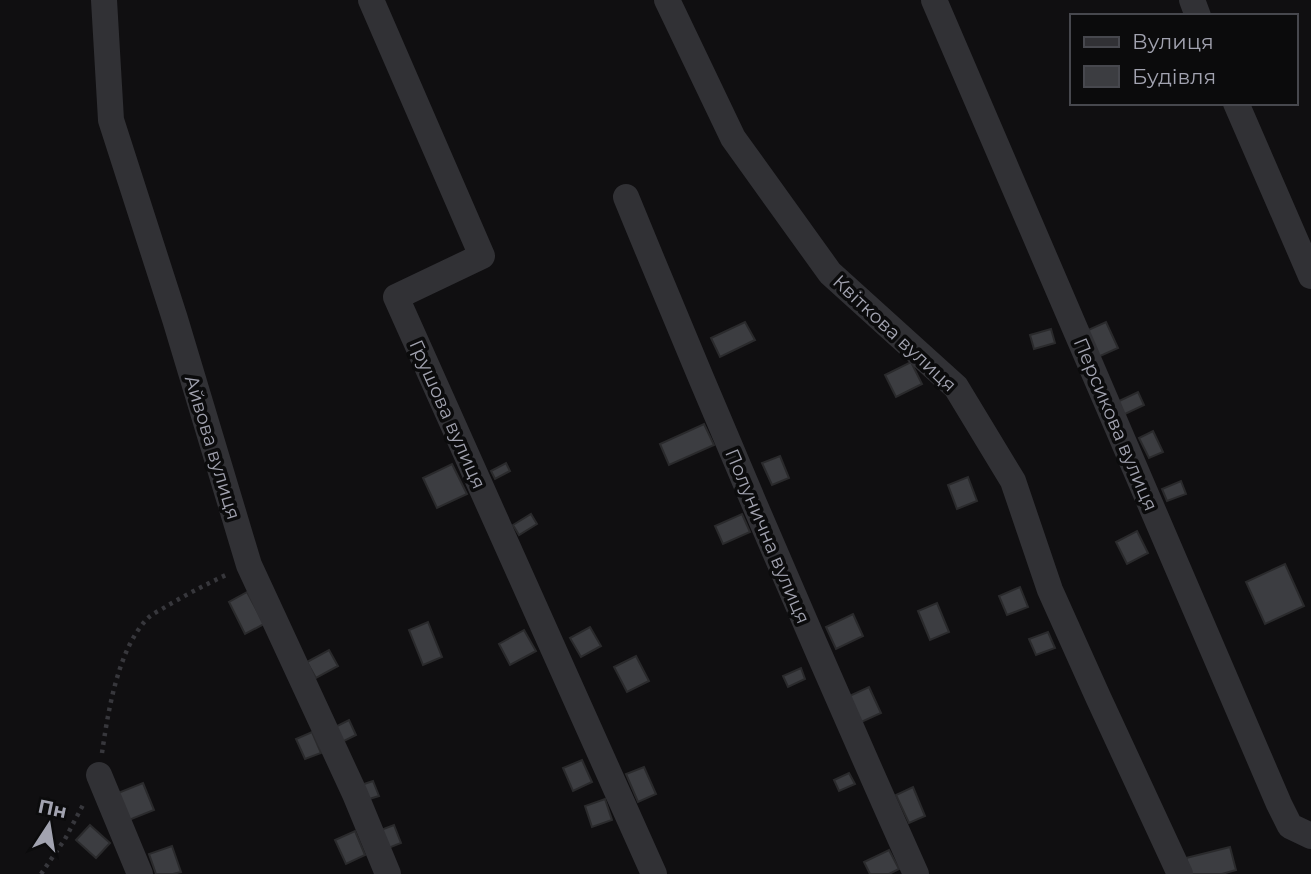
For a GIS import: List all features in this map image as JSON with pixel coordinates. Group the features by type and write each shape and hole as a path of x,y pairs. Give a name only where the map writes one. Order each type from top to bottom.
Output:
{"street":[{"name":"Айвова вулиця","path":"104,0 111,120 175,319 249,565 355,794 388,874"},
{"name":"Грушова вулиця","path":"371,0 482,256 396,297 654,874"},
{"name":"Квіткова вулиця","path":"667,0 733,138 830,273 956,387 1013,481 1050,590 1180,874"},
{"name":"Персикова вулиця","path":"934,0 1279,804 1290,827 1311,836"},
{"path":"1237,105 1311,276"},
{"name":"Полунична вулиця","path":"626,197 850,727 916,874"},
{"path":"99,775 140,874"}],"path":[{"path":"41,874 65,839 99,775 105,729 129,644 149,617 198,587 249,565"}],"building":[{"path":"745,322 755,340 720,357 711,338"},
{"path":"1106,322 1118,348 1098,357 1086,331"},
{"path":"1051,329 1055,343 1034,349 1030,335"},
{"path":"911,362 922,384 896,397 885,375"},
{"path":"1138,392 1144,405 1123,415 1117,402"},
{"path":"704,424 714,445 669,465 660,444"},
{"path":"1153,431 1163,452 1149,458 1139,438"},
{"path":"780,456 789,478 772,485 762,463"},
{"path":"506,463 510,471 495,479 491,471"},
{"path":"452,464 467,494 437,508 423,478"},
{"path":"968,477 977,501 957,509 948,485"},
{"path":"1181,481 1186,494 1167,501 1162,489"},
{"path":"531,514 537,524 519,535 513,525"},
{"path":"742,514 750,532 723,544 715,526"},
{"path":"1137,531 1148,553 1127,564 1116,542"},
{"path":"1285,564 1304,606 1265,624 1246,582"},
{"path":"1020,587 1028,607 1007,615 999,596"},
{"path":"247,592 264,624 245,634 229,602"},
{"path":"937,603 949,632 930,640 918,611"},
{"path":"853,614 863,636 836,649 826,627"},
{"path":"428,622 442,657 423,665 409,630"},
{"path":"590,627 601,646 581,657 570,638"},
{"path":"524,630 536,651 510,665 499,644"},
{"path":"1048,632 1055,648 1036,655 1029,639"},
{"path":"329,650 338,666 316,678 307,662"},
{"path":"636,656 649,681 627,692 614,667"},
{"path":"801,668 805,679 788,687 783,676"},
{"path":"869,687 881,713 857,724 845,698"},
{"path":"349,720 356,735 342,742 335,727"},
{"path":"312,732 321,753 305,759 296,739"},
{"path":"582,760 592,782 573,791 563,768"},
{"path":"644,767 656,794 638,802 626,774"},
{"path":"849,773 855,784 839,791 834,780"},
{"path":"373,781 379,796 366,800 361,785"},
{"path":"143,783 154,810 129,820 118,793"},
{"path":"913,787 925,816 909,823 896,795"},
{"path":"605,799 612,820 592,827 585,806"},
{"path":"90,825 110,843 96,858 76,840"},
{"path":"394,825 401,843 386,849 378,831"},
{"path":"355,831 365,855 346,864 335,840"},
{"path":"172,846 181,872 156,874 149,854"},
{"path":"1230,847 1236,870 1222,874 1191,874 1186,858"},
{"path":"889,850 899,869 889,874 870,874 864,862"}]}
